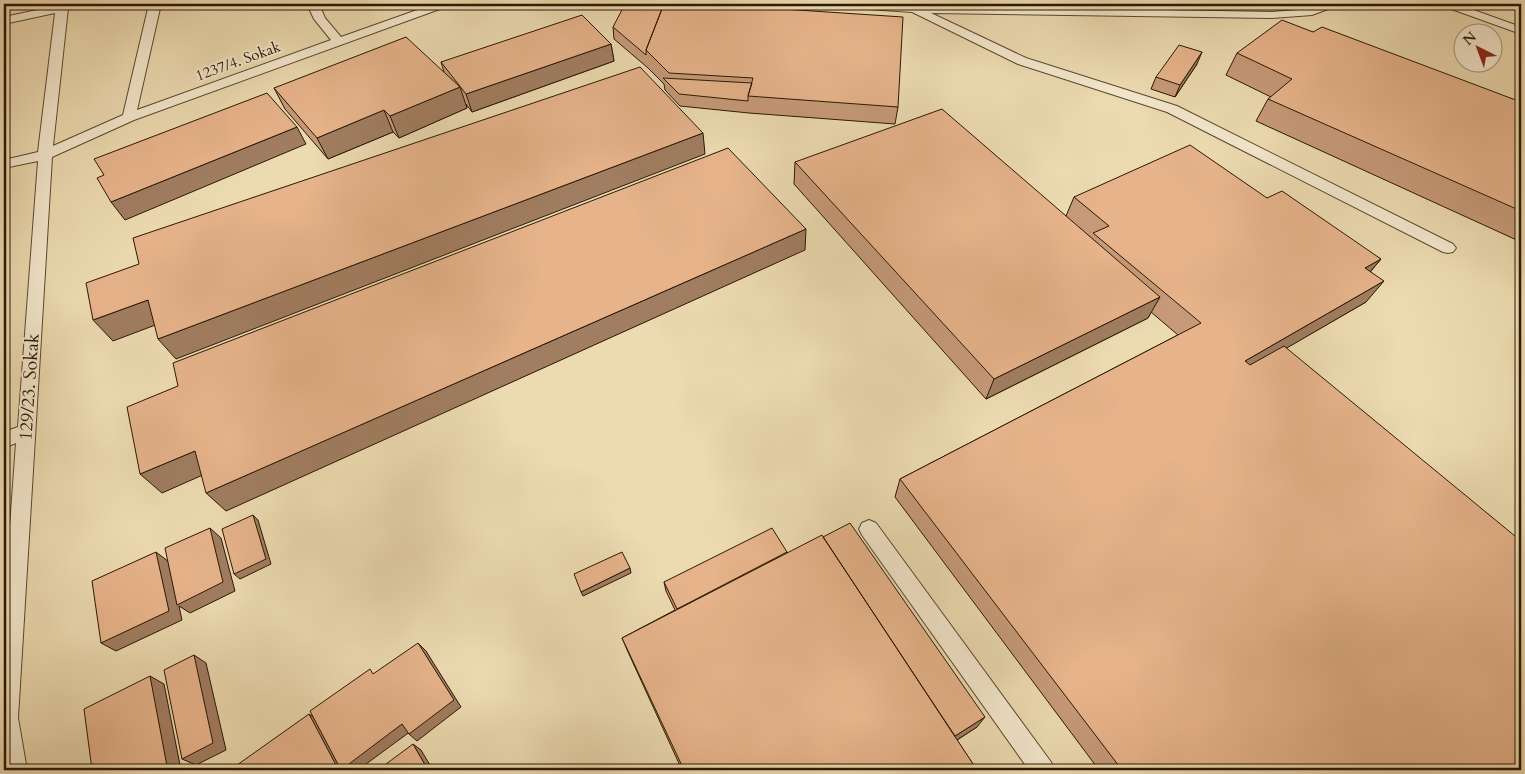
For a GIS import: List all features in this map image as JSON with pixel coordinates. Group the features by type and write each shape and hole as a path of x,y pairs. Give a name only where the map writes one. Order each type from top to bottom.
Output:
{"lane":[{"path":"129,118 154,4"},
{"path":"313,4 320,20 339,42"},
{"name":"1237/4. Sokak","path":"4,164 45,155 129,118 444,4"},
{"path":"839,4 914,9 1272,15 1312,12 1332,4"},
{"path":"1447,4 1521,31"},
{"path":"4,20 62,6"},
{"name":"129/23. Sokak","path":"15,770 7,718 45,155 62,6"},
{"path":"914,9 1022,60 1172,109 1448,248"},
{"path":"4,440 26,432"},
{"path":"869,529 1043,770"}],"building":[{"path":"625,4 663,6 646,50 646,55 613,27"},
{"path":"664,4 707,4 903,17 898,107 748,96 753,78 669,73 646,50"},
{"path":"582,15 611,44 466,94 441,62"},
{"path":"1282,20 1313,32 1322,27 1521,102 1521,211 1268,99 1292,79 1237,53"},
{"path":"406,37 460,87 390,116 384,110 317,138 274,88"},
{"path":"1179,45 1202,52 1180,85 1156,77"},
{"path":"640,67 703,133 158,339 148,300 93,320 86,283 139,264 133,238"},
{"path":"663,78 752,83 748,101 679,94"},
{"path":"267,93 297,127 111,202 97,178 104,175 94,159"},
{"path":"942,109 1160,297 994,379 795,162"},
{"path":"1190,145 1267,198 1282,191 1381,259 1365,268 1384,281 1245,361 1250,365 1284,346 1521,541 1521,770 1122,770 900,479 1201,323 1093,233 1109,226 1074,197"},
{"path":"728,148 806,229 206,493 195,451 140,474 127,407 178,386 173,363"},
{"path":"253,515 266,559 234,574 222,529"},
{"path":"850,523 985,717 955,736 823,537"},
{"path":"210,528 223,582 177,605 165,548"},
{"path":"772,528 787,552 677,609 664,582"},
{"path":"822,535 977,770 684,770 622,638"},
{"path":"156,552 169,611 101,643 92,581"},
{"path":"622,552 630,568 581,592 574,574"},
{"path":"418,643 454,700 409,734 402,724 341,770 310,711 370,669 373,674"},
{"path":"194,655 213,743 182,759 164,670"},
{"path":"150,676 167,766 158,770 92,770 84,709"},
{"path":"309,714 337,767 333,770 230,770"},
{"path":"413,744 428,770 378,770"}]}
